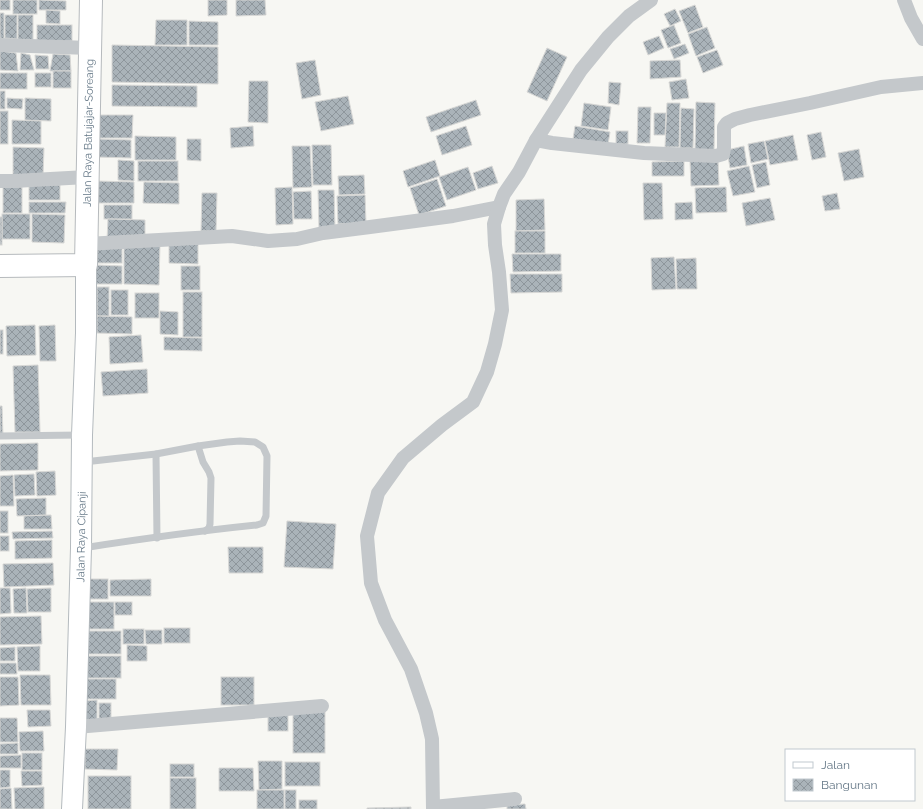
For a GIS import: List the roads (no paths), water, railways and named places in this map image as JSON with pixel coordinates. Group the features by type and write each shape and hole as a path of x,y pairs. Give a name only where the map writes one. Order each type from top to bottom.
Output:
{"highway":[{"name":"Jalan Raya Batujajar-Soreang","path":"86,266 91,0"},
{"path":"0,266 86,266"}],"main road":[{"name":"Jalan Raya Cipanji","path":"72,809 81,548 86,266"}],"street":[{"path":"515,799 433,808 432,739 426,713 411,669 385,620 371,582 367,536 378,493 403,458 442,425 473,402 487,372 502,310 494,224 504,194 519,172 536,140 581,70 608,37 629,16 651,0"},
{"path":"904,0 911,18 923,39"},
{"path":"0,45 90,48"},
{"path":"536,140 644,153 716,156 723,154 724,128 727,123 735,119 881,87 923,83"},
{"path":"0,181 87,177"},
{"path":"86,244 232,236 268,241 297,239 323,233 452,216 499,207"},
{"path":"76,727 322,706"}],"lane":[{"path":"0,436 82,435"},
{"path":"81,548 263,524 266,516 267,456 263,447 255,442 227,442 156,454 82,462"},
{"path":"198,446 203,462 211,478 210,524 209,528 205,531"},
{"path":"156,454 156,538"}]}
